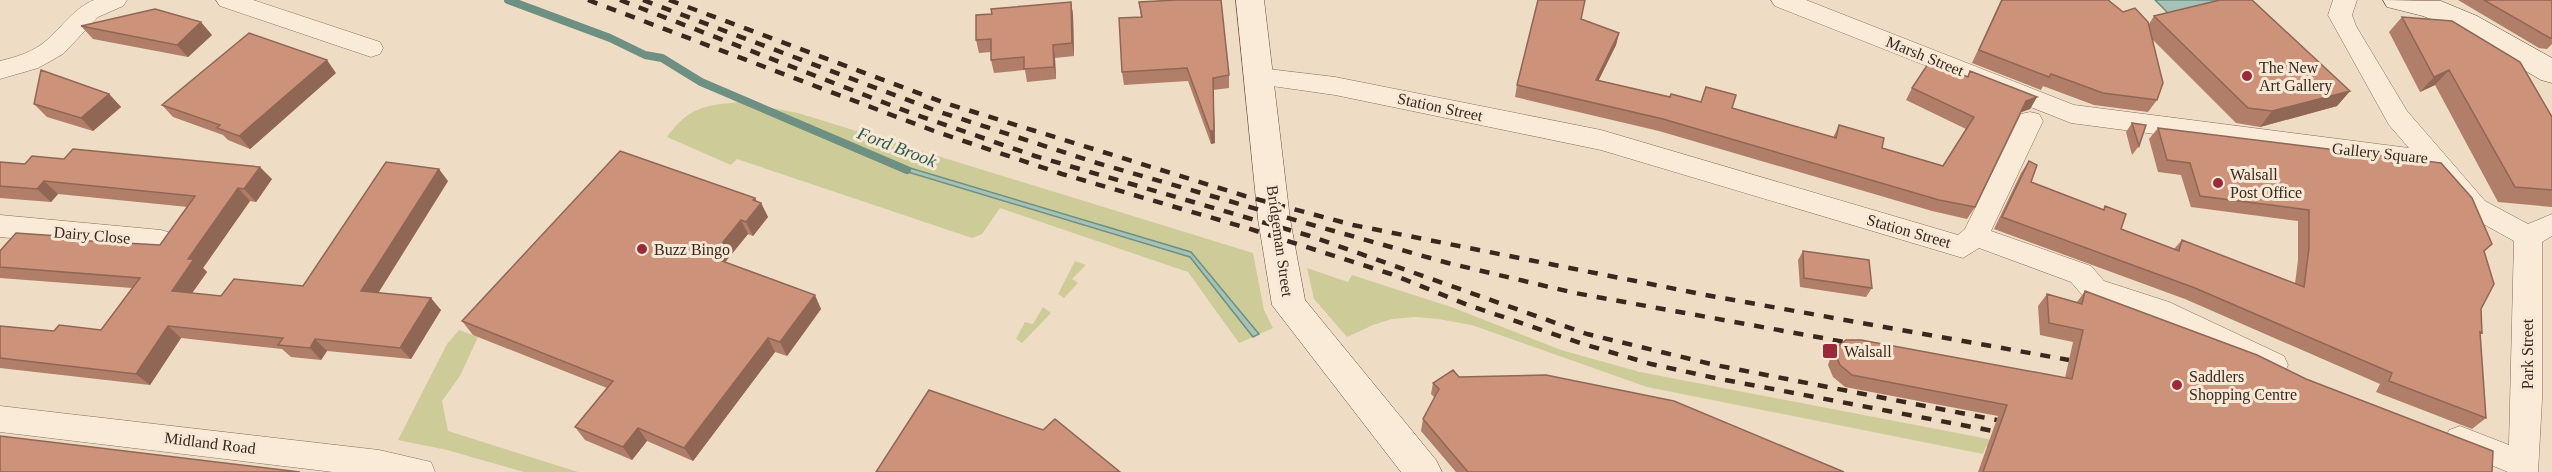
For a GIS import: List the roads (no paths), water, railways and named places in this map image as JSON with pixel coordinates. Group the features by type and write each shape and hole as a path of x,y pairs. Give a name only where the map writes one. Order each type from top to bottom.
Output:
{"street":[{"path":"0,70 29,62 54,48 90,11 115,0"},
{"path":"228,0 371,48"},
{"name":"Bridgeman Street","path":"1250,0 1274,219 1289,305 1423,472"},
{"name":"Marsh Street","path":"1783,0 2071,114 2138,124"},
{"name":"Gallery Square","path":"2345,0 2340,15 2344,26 2398,118 2436,161"},
{"path":"2397,0 2445,8 2552,72"},
{"name":"Station Street","path":"1260,77 1335,86 1601,140 1969,241 2081,274 2094,289 2159,310 2294,375"},
{"path":"1969,241 2030,121"},
{"name":"Gallery Square","path":"2138,124 2436,161"},
{"name":"Park Street","path":"2436,161 2476,208 2540,230 2523,468"},
{"name":"Dairy Close","path":"10,235 161,241"},
{"name":"Midland Road","path":"0,419 379,464 420,472"},
{"path":"2435,430 2523,468"}],"waterway":[{"name":"Ford Brook","path":"508,0 610,38 645,55 662,58 701,82 907,170"}],"railway":[{"path":"588,0 934,131 1062,174 1247,228 1391,274 1468,305 1583,344 1651,364 1715,378 2009,434"},
{"path":"620,0 911,113 1035,156 1310,236 1587,334 1715,365 2012,423"},
{"path":"643,0 937,111 1097,163 1309,224 1448,263 1575,293 1861,345"},
{"path":"669,0 945,103 1245,196 1353,225 1711,296 2069,360"}],"place":[{"name":"The New Art Gallery","path":"2247,76"},
{"name":"Walsall Post Office","path":"2218,183"},
{"name":"Buzz Bingo","path":"642,249"},
{"name":"Walsall","path":"1830,351"},
{"name":"Saddlers Shopping Centre","path":"2177,385"}]}
